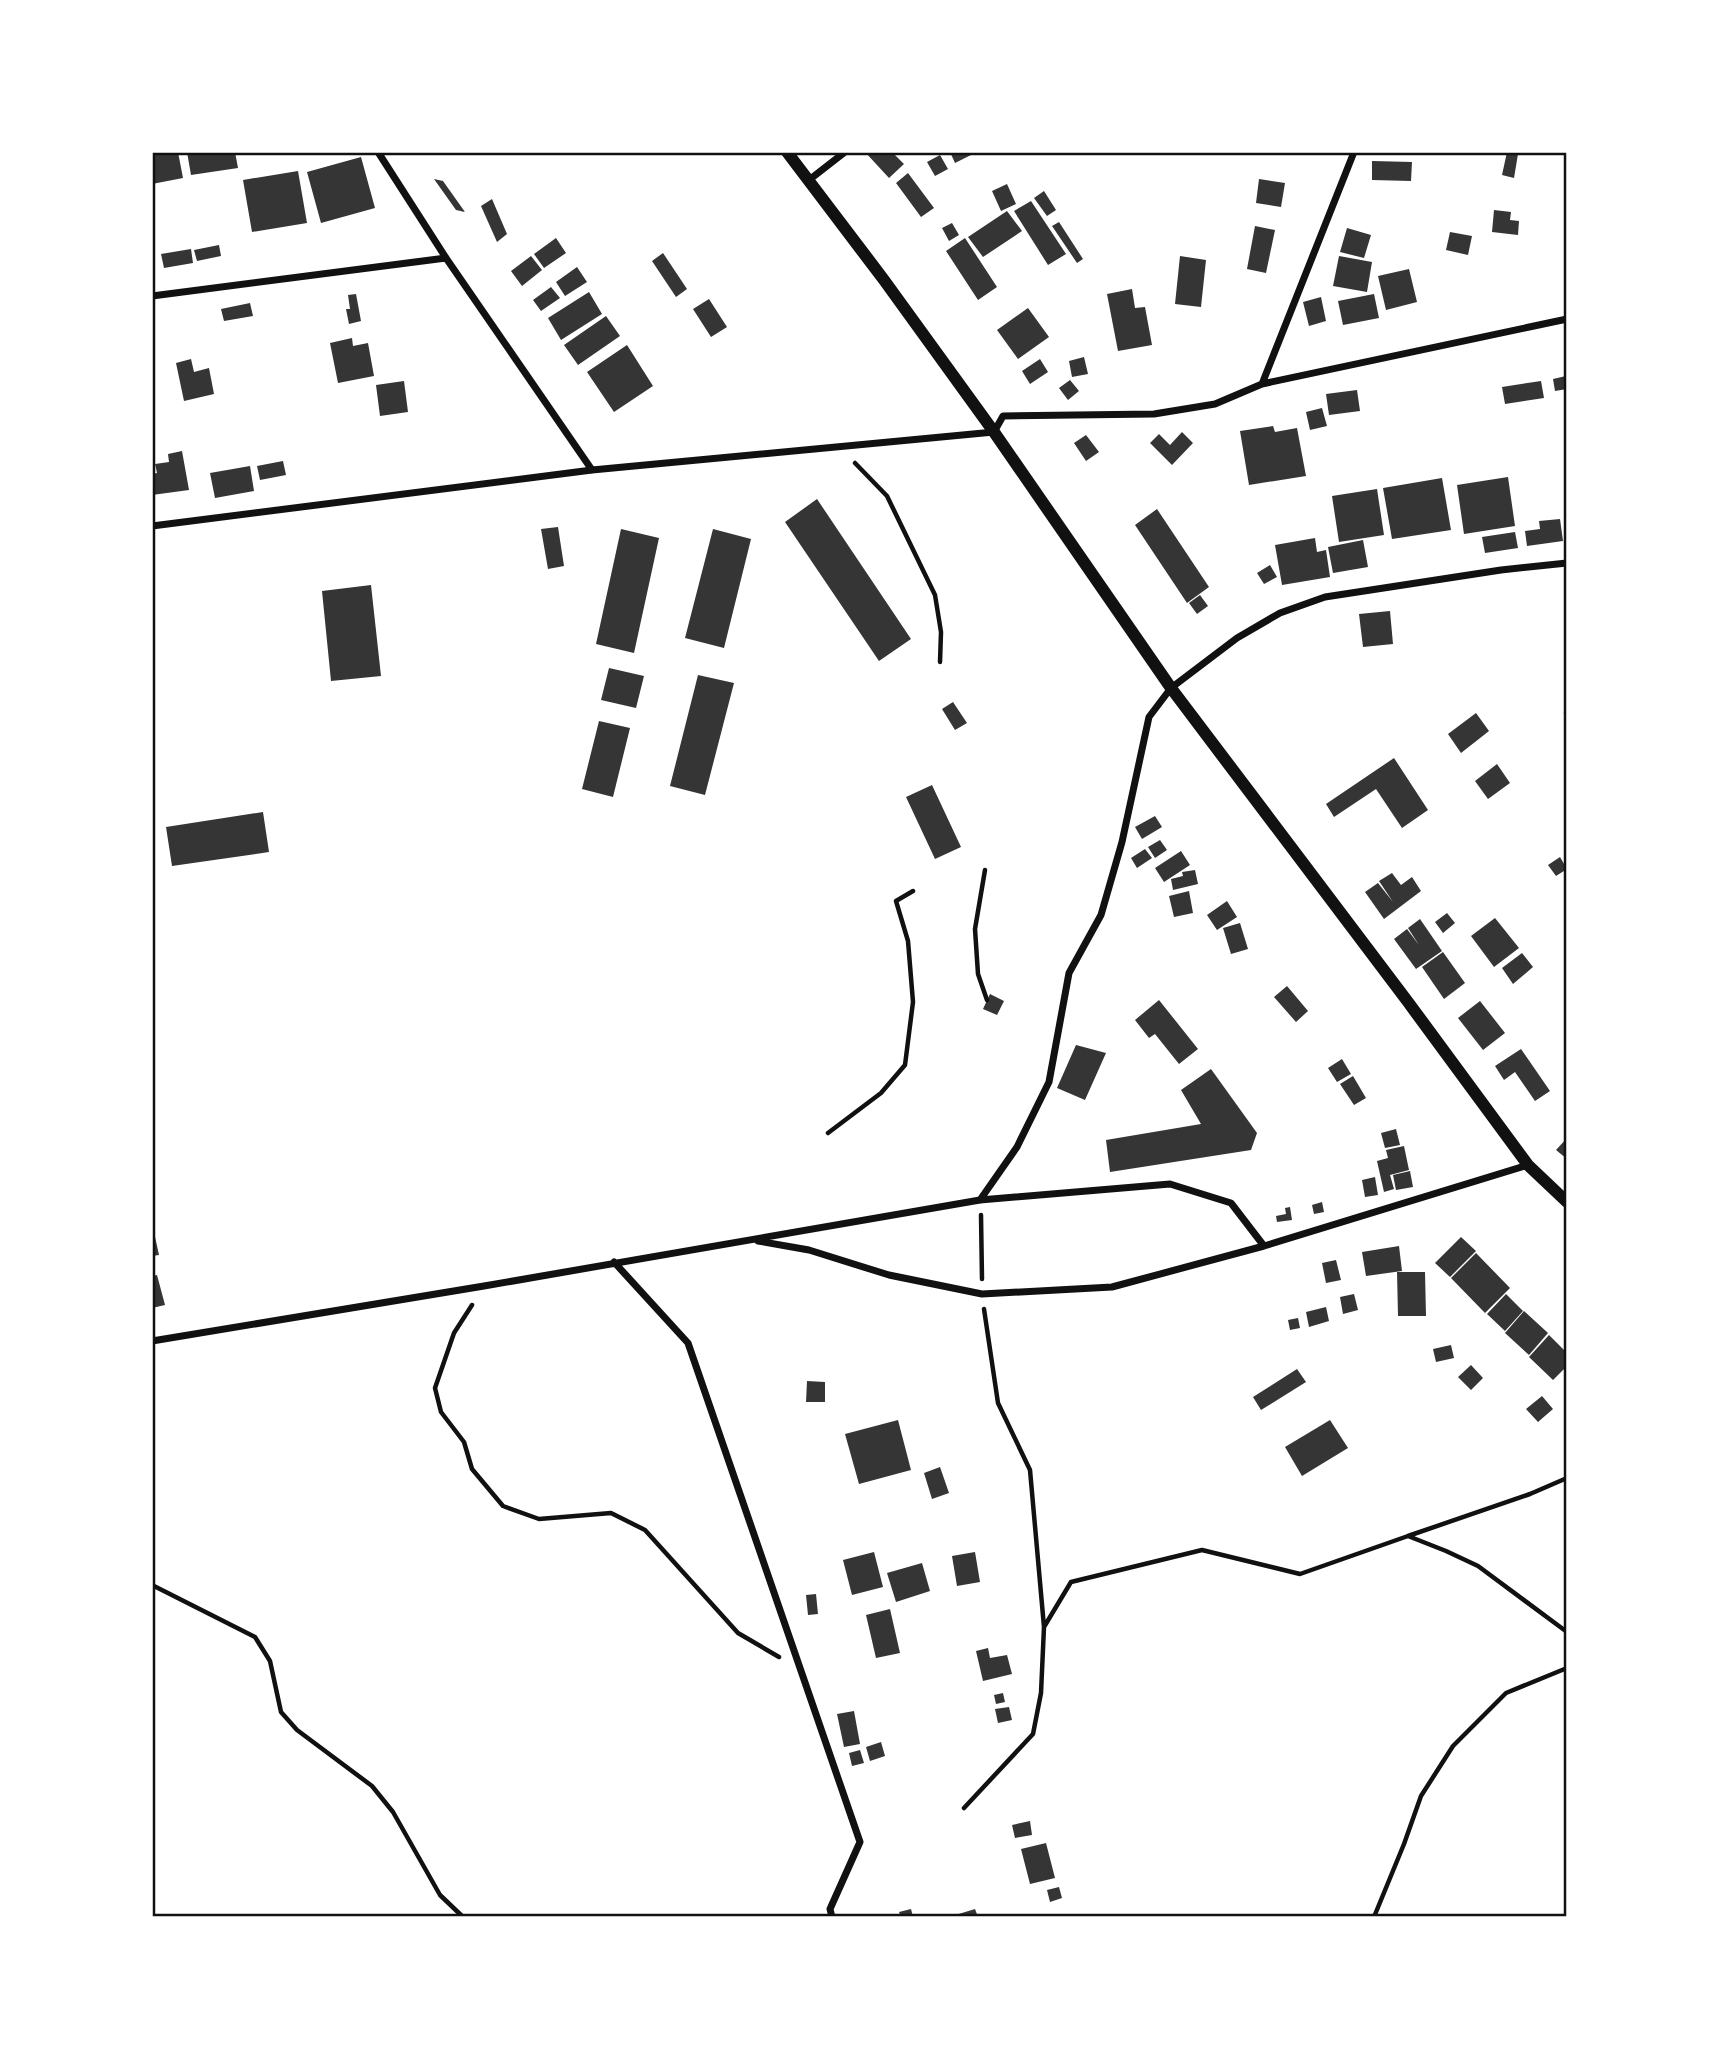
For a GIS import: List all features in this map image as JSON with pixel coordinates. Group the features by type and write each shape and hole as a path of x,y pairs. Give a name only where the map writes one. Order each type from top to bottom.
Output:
{"street":[{"path":"378,152 446,258 592,470"},
{"path":"787,152 994,432 1171,688 1400,991 1528,1166 1567,1202"},
{"path":"809,180 845,152"},
{"path":"1262,384 1354,152"},
{"path":"152,296 446,258"},
{"path":"994,432 1003,416 1154,414 1215,404 1262,384 1567,319"},
{"path":"152,526 592,470 994,432"},
{"path":"980,1200 1017,1147 1048,1082 1069,973 1101,915 1122,842 1149,717 1171,688 1237,638 1280,613 1325,597 1501,570 1567,563"},
{"path":"754,1240 809,1250 889,1275 982,1294 1112,1287 1264,1246 1528,1166"},
{"path":"152,1340 484,1286 980,1200 1170,1184 1231,1203 1264,1246"},
{"path":"614,1262 688,1343 860,1842 830,1909 832,1917"}],"path":[{"path":"840,447 887,496 935,595 942,632 940,662"},
{"path":"985,870 975,929 978,974 987,1000"},
{"path":"828,1133 881,1093 905,1065 913,1002 908,941 896,901 913,891"},
{"path":"964,1808 1034,1734 1041,1693 1044,1627 1030,1470 998,1403 982,1294 980,1200"},
{"path":"484,1286 454,1333 435,1388 441,1412 464,1442 472,1469 503,1506 539,1519 611,1513 645,1530 738,1633 780,1657 797,1661"},
{"path":"1044,1627 1071,1581 1202,1550 1300,1574 1530,1494 1567,1478"},
{"path":"1408,1536 1446,1550 1478,1566 1567,1632"},
{"path":"152,1585 255,1637 270,1661 281,1713 297,1730 372,1786 393,1812 440,1895 463,1917"},
{"path":"1374,1917 1400,1856 1420,1796 1453,1746 1506,1693 1567,1668"}],"building":[{"path":"152,152 178,152 183,178 152,184"},
{"path":"187,152 235,152 238,168 191,175"},
{"path":"865,152 892,152 904,164 889,178"},
{"path":"950,152 977,152 955,163"},
{"path":"1507,152 1518,154 1514,178 1502,175"},
{"path":"940,155 948,169 935,176 927,162"},
{"path":"361,157 375,208 321,223 307,172"},
{"path":"1372,161 1412,162 1411,181 1372,180"},
{"path":"298,171 307,223 252,232 243,180"},
{"path":"908,173 934,208 921,217 896,183"},
{"path":"434,179 443,181 465,212 456,210"},
{"path":"1259,179 1285,183 1281,207 1256,203"},
{"path":"1007,184 1016,204 1001,211 992,191"},
{"path":"1044,191 1056,210 1047,216 1034,198"},
{"path":"492,199 507,234 497,242 481,206"},
{"path":"1031,201 1066,254 1048,265 1014,211"},
{"path":"1494,210 1511,212 1510,220 1519,221 1518,235 1492,232"},
{"path":"1007,211 1022,231 983,257 968,237"},
{"path":"1059,222 1083,259 1077,263 1052,226"},
{"path":"952,223 959,235 949,241 942,228"},
{"path":"1255,226 1275,230 1266,273 1247,269"},
{"path":"1347,228 1371,235 1364,258 1340,252"},
{"path":"1450,232 1472,236 1468,255 1446,250"},
{"path":"556,238 566,253 544,268 534,254"},
{"path":"965,238 997,287 978,300 946,251"},
{"path":"219,245 221,256 197,261 194,250"},
{"path":"191,249 193,263 164,268 161,254"},
{"path":"663,253 687,289 676,297 652,261"},
{"path":"531,256 542,270 522,286 511,271"},
{"path":"1180,256 1206,260 1201,307 1175,304"},
{"path":"1339,256 1372,262 1367,292 1333,286"},
{"path":"577,267 587,282 565,296 556,282"},
{"path":"1409,269 1417,302 1386,310 1378,276"},
{"path":"551,287 560,298 541,311 533,300"},
{"path":"1132,289 1135,308 1145,307 1152,345 1118,351 1107,294"},
{"path":"589,292 602,314 561,340 548,318"},
{"path":"356,294 361,321 349,324 346,309 350,309 348,295"},
{"path":"1374,294 1379,318 1343,325 1338,301"},
{"path":"1321,297 1326,321 1309,326 1303,302"},
{"path":"709,299 727,327 711,337 693,309"},
{"path":"250,303 253,316 224,321 221,309"},
{"path":"1028,308 1049,337 1018,359 997,330"},
{"path":"606,316 620,336 578,365 564,345"},
{"path":"352,338 353,346 368,343 374,376 338,383 330,343"},
{"path":"627,345 653,386 614,412 587,372"},
{"path":"1084,357 1088,374 1072,377 1069,361"},
{"path":"191,359 194,372 209,368 214,394 184,401 176,363"},
{"path":"1040,359 1048,372 1030,384 1022,371"},
{"path":"1566,376 1567,389 1555,391 1553,379"},
{"path":"1070,380 1079,391 1068,400 1059,388"},
{"path":"404,381 408,412 380,416 376,385"},
{"path":"1541,381 1544,398 1505,404 1502,387"},
{"path":"1357,390 1360,411 1329,415 1326,394"},
{"path":"1322,408 1327,426 1310,430 1306,412"},
{"path":"1273,426 1275,432 1297,428 1306,476 1249,485 1240,431"},
{"path":"1182,432 1193,443 1172,465 1150,443 1159,434 1170,445"},
{"path":"1086,435 1099,452 1086,461 1074,443"},
{"path":"182,451 189,490 152,495 152,474 157,473 155,464 169,462 168,454"},
{"path":"283,461 286,475 260,480 257,466"},
{"path":"250,466 254,491 215,498 210,473"},
{"path":"1508,477 1515,526 1464,534 1457,485"},
{"path":"1442,478 1451,530 1392,539 1383,488"},
{"path":"1377,489 1384,535 1339,542 1332,496"},
{"path":"817,499 911,639 879,661 785,522"},
{"path":"1157,509 1209,587 1187,603 1135,525"},
{"path":"1560,519 1563,541 1527,546 1525,531 1540,529 1539,521"},
{"path":"558,527 564,566 548,569 541,529"},
{"path":"621,529 659,538 634,653 596,644"},
{"path":"713,529 751,539 724,648 685,638"},
{"path":"1515,532 1518,548 1485,553 1482,537"},
{"path":"1315,538 1317,552 1326,550 1330,577 1282,585 1275,545"},
{"path":"1363,540 1368,567 1333,573 1328,547"},
{"path":"1270,565 1277,577 1264,584 1257,573"},
{"path":"371,585 381,676 331,681 322,591"},
{"path":"1200,595 1208,606 1197,614 1189,603"},
{"path":"1390,611 1393,644 1363,647 1359,614"},
{"path":"609,668 644,676 636,708 601,700"},
{"path":"698,675 734,683 705,795 670,786"},
{"path":"953,702 967,723 955,730 942,709"},
{"path":"1476,713 1489,731 1461,753 1448,734"},
{"path":"599,721 630,728 613,797 582,789"},
{"path":"1394,758 1428,810 1402,828 1376,789 1334,817 1326,804"},
{"path":"1497,764 1510,783 1488,799 1475,781"},
{"path":"932,785 961,847 935,859 906,797"},
{"path":"263,812 269,852 172,866 166,827"},
{"path":"1155,816 1162,827 1142,839 1135,827"},
{"path":"1160,840 1167,850 1155,858 1148,847"},
{"path":"1145,849 1152,858 1137,868 1131,858"},
{"path":"1181,851 1190,865 1164,882 1155,868"},
{"path":"1560,857 1567,869 1556,876 1548,865"},
{"path":"1195,870 1198,884 1173,890 1171,879 1183,876 1182,872"},
{"path":"1392,873 1401,885 1412,877 1421,891 1384,919 1365,892 1378,883 1393,902 1379,881"},
{"path":"1189,891 1193,913 1174,917 1169,896"},
{"path":"1227,901 1237,917 1217,930 1207,915"},
{"path":"1447,913 1455,923 1443,933 1435,922"},
{"path":"1495,918 1519,948 1494,967 1471,936"},
{"path":"1420,919 1442,951 1416,969 1394,939 1407,929 1419,945 1408,928"},
{"path":"1240,923 1248,949 1231,954 1223,928"},
{"path":"1443,952 1465,983 1444,999 1422,967"},
{"path":"1522,953 1533,967 1513,984 1502,968"},
{"path":"1287,986 1308,1011 1296,1022 1274,997"},
{"path":"990,994 1004,1001 997,1015 983,1009"},
{"path":"1159,1000 1198,1049 1179,1064 1155,1034 1149,1038 1135,1020"},
{"path":"1480,1001 1505,1033 1483,1050 1458,1018"},
{"path":"1076,1045 1106,1053 1085,1100 1057,1088"},
{"path":"1521,1049 1550,1091 1535,1101 1515,1072 1504,1080 1495,1066"},
{"path":"1342,1059 1351,1074 1337,1082 1328,1068"},
{"path":"1211,1069 1257,1133 1251,1150 1110,1172 1106,1140 1201,1124 1181,1090"},
{"path":"1353,1076 1366,1098 1354,1105 1340,1084"},
{"path":"1396,1129 1400,1145 1385,1148 1381,1133"},
{"path":"1567,1138 1567,1159 1556,1150"},
{"path":"1404,1146 1409,1170 1390,1175 1394,1189 1384,1192 1377,1161 1388,1158 1386,1150"},
{"path":"1410,1171 1413,1187 1396,1190 1393,1175"},
{"path":"1375,1177 1378,1195 1365,1197 1362,1180"},
{"path":"1322,1202 1324,1212 1314,1214 1312,1205"},
{"path":"1290,1207 1292,1220 1277,1222 1276,1216 1286,1214 1285,1208"},
{"path":"152,1223 159,1255 152,1256"},
{"path":"1461,1237 1476,1251 1450,1277 1435,1263"},
{"path":"1399,1246 1402,1271 1366,1276 1362,1252"},
{"path":"1476,1253 1510,1288 1485,1313 1451,1278"},
{"path":"1336,1260 1341,1280 1326,1283 1322,1263"},
{"path":"1397,1272 1425,1272 1426,1316 1398,1316"},
{"path":"157,1275 165,1305 152,1308 152,1276"},
{"path":"1354,1294 1358,1310 1343,1314 1340,1297"},
{"path":"1506,1294 1523,1311 1505,1331 1487,1314"},
{"path":"1326,1307 1329,1321 1309,1327 1306,1312"},
{"path":"1524,1311 1548,1333 1529,1355 1505,1333"},
{"path":"1298,1318 1300,1328 1290,1330 1288,1320"},
{"path":"1549,1335 1567,1353 1567,1366 1553,1380 1529,1357"},
{"path":"1451,1345 1454,1358 1436,1362 1433,1349"},
{"path":"1471,1365 1483,1378 1471,1390 1458,1377"},
{"path":"1297,1369 1306,1382 1261,1410 1253,1397"},
{"path":"807,1381 825,1382 825,1402 806,1402"},
{"path":"1542,1396 1553,1409 1538,1422 1526,1409"},
{"path":"898,1420 911,1470 859,1484 845,1434"},
{"path":"1330,1420 1348,1448 1302,1476 1285,1447"},
{"path":"940,1467 949,1493 932,1499 924,1473"},
{"path":"874,1552 883,1587 852,1595 843,1560"},
{"path":"975,1552 980,1582 957,1586 952,1556"},
{"path":"922,1563 930,1591 896,1602 887,1573"},
{"path":"816,1594 818,1614 808,1615 806,1595"},
{"path":"890,1609 900,1653 876,1658 866,1615"},
{"path":"988,1648 990,1658 1007,1655 1012,1674 983,1681 976,1651"},
{"path":"1003,1693 1005,1702 996,1704 994,1695"},
{"path":"1009,1707 1012,1720 998,1723 995,1709"},
{"path":"854,1711 860,1744 844,1747 837,1714"},
{"path":"881,1742 885,1756 870,1761 866,1747"},
{"path":"860,1750 864,1763 852,1766 849,1753"},
{"path":"1030,1821 1032,1835 1015,1838 1012,1825"},
{"path":"1046,1843 1055,1878 1030,1884 1021,1849"},
{"path":"1059,1887 1062,1898 1050,1902 1047,1890"},
{"path":"911,1909 913,1917 901,1917 899,1912"},
{"path":"975,1909 978,1917 952,1917 952,1916"}]}
